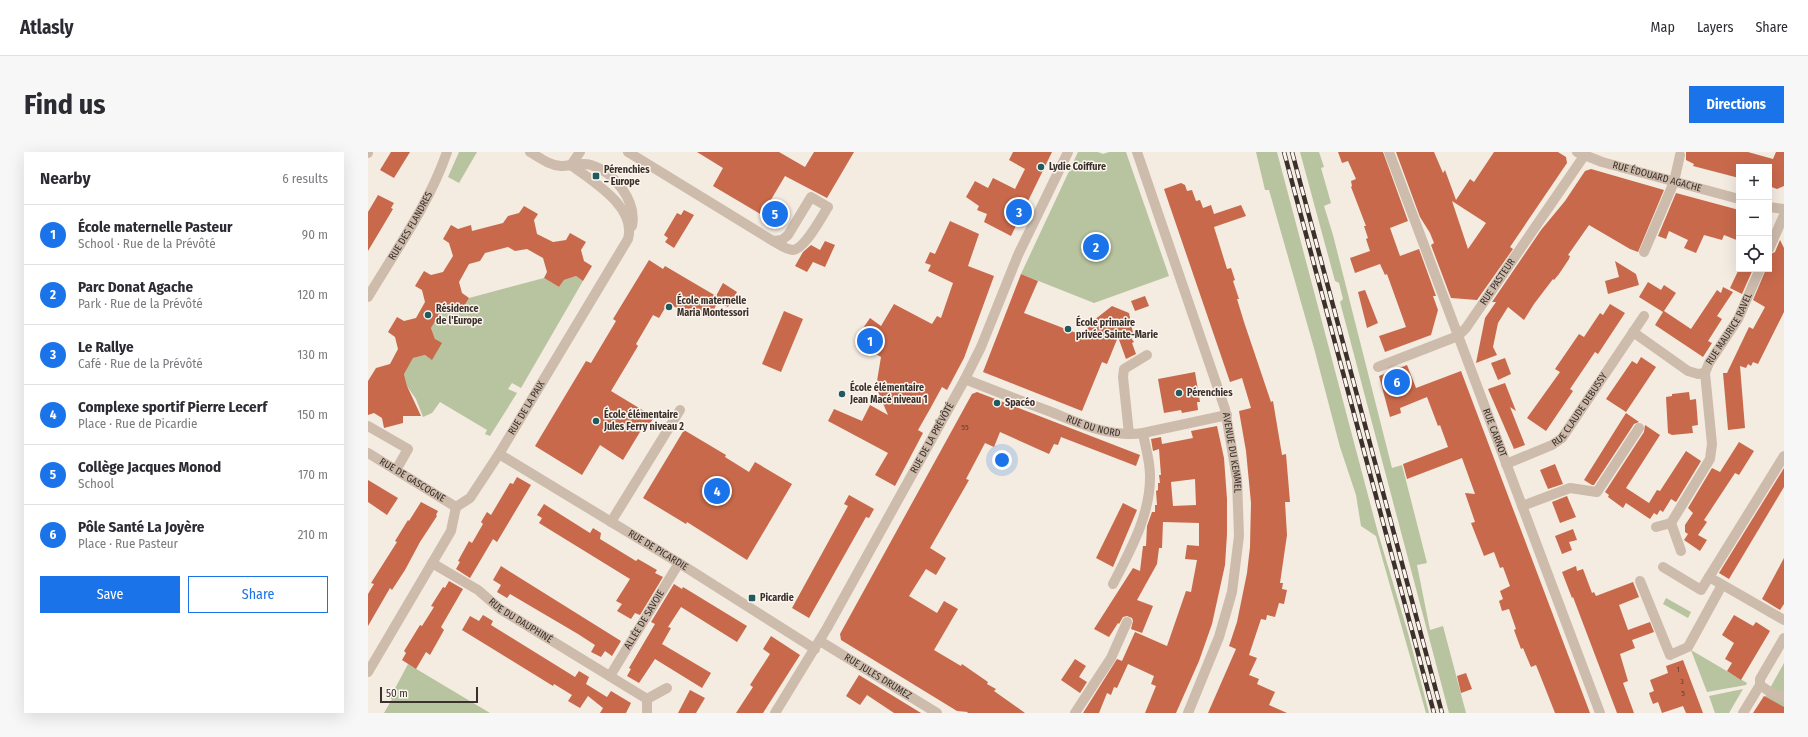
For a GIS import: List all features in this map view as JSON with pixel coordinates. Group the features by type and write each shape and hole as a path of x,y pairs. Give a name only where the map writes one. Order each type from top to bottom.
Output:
{"street":[{"name":"RUE DES FLANDRES","path":"368,297 431,192 447,152"},
{"path":"530,152 553,165 586,164 593,166 613,179 621,187 633,211 633,222 628,239"},
{"path":"571,165 580,152"},
{"path":"628,152 773,241 785,248 794,250 800,247 808,238 828,207 812,197 788,236 782,240 773,241"},
{"name":"RUE DE LA PRÉVÔTÉ","path":"775,713 817,645 965,379 981,346 1018,255 1068,152"},
{"name":"AVENUE DU KEMMEL","path":"1137,152 1227,415 1236,464 1239,536 1232,592 1219,637 1188,713"},
{"name":"RUE CARNOT","path":"1389,152 1600,713"},
{"name":"RUE PASTEUR","path":"1378,367 1458,336 1475,316 1580,153"},
{"name":"RUE ÉDOUARD AGACHE","path":"1580,153 1602,162 1736,199"},
{"path":"1644,252 1674,182 1680,154"},
{"path":"571,165 621,207 628,219 628,239"},
{"path":"1772,207 1784,209"},
{"path":"1772,242 1784,215"},
{"name":"RUE DE LA PAIX","path":"456,507 470,498 499,454 628,239"},
{"name":"RUE MAURICE RAVEL","path":"1671,523 1710,459 1712,444 1705,374 1709,363 1738,319 1759,272"},
{"name":"RUE CLAUDE DEBUSSY","path":"1506,464 1552,445 1562,438 1644,316"},
{"path":"1633,332 1688,371 1698,374 1705,374"},
{"path":"1129,434 1122,378 1124,369 1147,355"},
{"name":"RUE DU NORD","path":"965,379 1086,426 1106,432 1129,434 1143,433 1227,415"},
{"path":"611,522 680,410"},
{"path":"368,426 408,449 396,470"},
{"path":"1522,506 1570,488 1597,492 1639,428"},
{"path":"1113,584 1132,545 1146,509 1150,475 1143,433"},
{"name":"RUE DE GASCOGNE","path":"368,453 456,507"},
{"name":"RUE DE PICARDIE","path":"499,454 817,645"},
{"path":"1663,567 1701,590 1784,456"},
{"path":"368,672 451,531 456,507"},
{"path":"1656,527 1671,523 1681,551"},
{"name":"RUE DU DAUPHINÉ","path":"432,563 478,590 500,609 647,699"},
{"name":"ALLÉE DE SAVOIE","path":"610,676 679,563"},
{"path":"1709,578 1784,620"},
{"path":"1640,581 1670,655 1688,647 1722,585"},
{"path":"1075,713 1111,658 1127,622"},
{"path":"1743,713 1760,685 1760,679 1784,638"},
{"name":"RUE JULES DRUMEZ","path":"817,645 937,713"},
{"path":"1760,685 1772,694 1784,697"},
{"path":"647,713 647,699 667,688"}],"green space":[{"path":"459,152 477,152 459,183 448,177"},
{"path":"1078,152 1098,152 1103,154 1109,152 1126,152 1169,276 1094,303 1021,274"},
{"path":"1256,152 1277,152 1378,533 1408,633 1429,713 1426,713 1376,536 1361,526 1356,495 1340,447 1314,348 1269,190 1265,190"},
{"path":"1300,152 1319,152 1324,167 1321,168 1331,203 1324,206 1333,235 1392,468 1402,465 1427,563 1417,565 1430,630 1443,626 1466,713 1449,713 1340,302 1343,299 1339,283 1335,281"},
{"path":"576,276 583,281 521,388 512,383 508,389 517,393 490,436 485,434 487,430 440,402 432,413 423,417 416,399 407,386 401,362 408,366 413,358 425,355 432,359 435,339 431,328 441,312 453,308 460,313 469,298 544,278 559,287 564,280"},
{"path":"1666,598 1691,612 1688,618 1663,604"},
{"path":"1691,650 1747,683 1746,685 1707,692"},
{"path":"1784,663 1784,713 1756,713"},
{"path":"408,664 490,713 384,713 392,699 390,698"},
{"path":"1743,689 1729,713 1715,713 1709,696"}],"building":[{"path":"391,152 410,152 394,178 380,170"},
{"path":"697,152 779,152 805,167 814,152 854,152 827,198 785,176 762,215 713,186 723,168"},
{"path":"1013,152 1052,152 1011,236 984,222 987,214 977,210 979,206 966,197 975,181 988,188 993,178 1015,189 1025,169 1009,160"},
{"path":"1338,152 1383,152 1408,221 1390,228 1400,256 1419,249 1436,296 1433,296 1438,310 1431,335 1385,352 1379,336 1406,327 1387,274 1385,275 1380,264 1355,273 1350,258 1370,251 1366,239 1368,238 1364,226 1366,226 1351,187 1351,181 1356,179 1348,161 1342,163"},
{"path":"1396,152 1434,152 1443,173 1445,170 1456,200 1470,179 1474,182 1494,152 1558,152 1566,157 1567,163 1510,247 1513,249 1477,300 1451,298 1431,245 1434,243 1430,233 1420,217","holes":["1452,201 1486,223 1468,249"]},
{"path":"1686,152 1748,152 1773,159 1776,152 1784,152 1784,186 1777,189 1772,187 1772,164 1736,164 1736,177 1693,166 1694,164 1686,160"},
{"path":"1591,169 1664,190 1638,252 1630,249 1589,225 1568,255 1570,256 1569,259 1559,274 1554,280 1553,279 1524,320 1508,307 1498,323 1493,347 1497,355 1476,363 1485,318 1496,302 1492,302 1541,230 1565,201 1585,171"},
{"path":"1181,183 1185,185 1187,191 1192,190 1196,201 1200,200 1203,208 1211,205 1214,214 1241,205 1246,216 1214,227 1227,269 1231,268 1235,280 1233,281 1239,299 1237,299 1244,322 1271,402 1273,401 1282,455 1286,454 1290,502 1285,502 1287,535 1280,583 1283,583 1282,589 1287,590 1284,604 1279,603 1275,617 1267,615 1266,620 1261,619 1249,655 1257,658 1249,675 1259,679 1257,684 1275,692 1269,705 1287,713 1208,713 1236,649 1229,646 1237,622 1247,573 1250,547 1251,503 1246,451 1239,411 1251,408 1242,378 1230,382 1164,189"},
{"path":"1676,193 1736,209 1736,240 1724,235 1722,240 1704,235 1696,253 1684,248 1688,240 1669,231 1666,239 1658,236"},
{"path":"378,195 394,203 391,208 393,209 368,251 368,212"},
{"name":"Résidence de l'Europe","path":"524,206 538,214 534,220 537,234 553,242 566,240 570,233 586,242 581,250 584,261 592,266 583,281 576,276 564,280 559,287 544,278 547,272 543,258 527,249 515,251 508,247 485,253 480,261 469,264 459,282 462,293 469,298 460,313 453,308 441,312 431,328 435,339 442,343 432,360 425,355 413,358 404,374 407,386 421,416 403,416 403,423 384,428 382,418 374,413 368,415 368,381 376,368 390,364 398,349 395,337 388,332 397,317 404,321 416,318 425,302 422,290 415,286 424,271 431,275 443,272 453,256 449,243 443,239 451,225 458,229 471,225 472,231 503,223 508,216 519,213"},
{"path":"684,210 694,215 674,248 665,242 668,238 664,235 677,213 681,215"},
{"path":"950,221 979,234 968,266 994,276 964,358 947,390 942,387 918,430 923,433 895,486 875,475 888,453 828,421 834,409 862,421 870,405 888,415 876,387 881,357 876,354 874,349 857,337 870,318 881,326 894,304 932,324 937,316 941,318 953,283 928,271 931,265 925,263 930,252 935,254"},
{"path":"1780,240 1784,248 1784,312 1758,364 1753,362 1751,366 1748,364 1746,368 1740,366 1745,428 1728,430 1723,373 1727,373 1749,327 1753,329 1765,307 1753,300 1765,272 1772,272 1772,254 1775,252"},
{"path":"825,241 835,245 825,267 813,262 807,272 795,266 803,252 811,245 820,250"},
{"path":"649,260 663,269 665,266 716,296 723,283 737,292 728,307 718,302 709,318 693,309 689,315 668,303 659,318 653,315 636,344 638,346 611,391 654,417 647,429 643,427 623,460 600,445 582,475 535,446 586,361 591,363 616,321 613,319"},
{"path":"1615,261 1636,274 1639,285 1608,294 1605,281 1619,277"},
{"path":"1738,272 1752,272 1742,294 1730,288"},
{"name":"École primaire privée Sainte-Marie","path":"1021,274 1038,281 1024,313 1084,336 1089,324 1112,306 1129,313 1133,333 1129,335 1134,342 1132,343 1136,354 1126,359 1118,337 1107,364 1102,362 1082,411 983,372"},
{"path":"1648,282 1661,290 1664,285 1676,293 1664,311 1691,329 1717,290 1721,293 1723,287 1733,292 1717,316 1722,319 1708,341 1712,343 1703,357 1655,325 1663,312 1639,297"},
{"path":"1365,290 1378,323 1367,328 1358,292"},
{"path":"1145,296 1149,306 1135,311 1131,301"},
{"path":"1610,304 1625,313 1598,354 1595,352 1570,389 1573,391 1546,431 1527,418 1560,372 1555,369 1579,334 1584,337 1600,313 1603,315"},
{"path":"784,311 803,319 781,372 762,364"},
{"path":"1641,357 1656,367 1626,412 1606,399 1632,361 1637,364"},
{"path":"1505,358 1511,374 1498,380 1491,363"},
{"path":"1407,365 1416,388 1461,371 1590,713 1555,713 1536,665 1531,667 1523,648 1521,649 1514,630 1516,629 1509,609 1502,611 1499,601 1503,599 1500,591 1510,586 1503,567 1500,568 1494,552 1484,556 1471,523 1475,522 1465,493 1475,494 1462,458 1407,479 1403,464 1448,447 1427,397 1400,408 1401,413 1390,417 1379,376"},
{"name":"Pérenchies","path":"1195,372 1200,402 1197,402 1198,410 1182,413 1181,410 1164,413 1158,379"},
{"path":"1505,383 1516,411 1510,407 1525,445 1514,449 1488,389"},
{"path":"977,392 1140,455 1136,466 1061,437 1058,445 1054,444 1049,454 1000,432 994,447 985,443 966,479 969,480 930,548 946,558 936,575 926,569 909,596 937,613 944,601 958,609 934,650 961,666 962,664 988,682 987,684 996,689 994,691 1025,713 967,713 968,712 957,711 841,640 840,634 972,394"},
{"path":"1689,392 1690,400 1696,399 1698,425 1692,426 1693,433 1672,435 1668,433 1666,397 1672,396 1672,394"},
{"path":"1626,413 1639,422 1634,424 1594,485 1592,485 1584,480"},
{"path":"1645,425 1660,435 1626,488 1649,503 1657,490 1660,491 1686,451 1701,461 1676,502 1671,499 1663,512 1660,510 1657,515 1654,513 1650,519 1626,503 1623,508 1608,497 1609,495 1605,492 1644,432"},
{"path":"1217,426 1224,458 1227,499 1225,565 1212,624 1199,661 1176,713 1145,713 1156,686 1151,684 1154,676 1128,664 1117,688 1114,687 1111,695 1107,693 1099,713 1083,713 1117,659 1122,661 1135,632 1167,646 1186,591 1191,592 1197,560 1185,559 1187,545 1199,546 1199,523 1163,522 1162,548 1159,548 1157,564 1137,600 1153,606 1142,633 1131,629 1133,621 1132,618 1127,616 1123,617 1109,637 1094,629 1133,568 1140,571 1143,546 1146,546 1147,526 1152,512 1155,512 1155,505 1157,505 1156,491 1158,490 1158,483 1160,483 1159,475 1161,475 1159,449 1153,451 1151,439 1161,437 1162,444 1193,438 1191,431","holes":["1195,479 1196,505 1173,506 1171,482"]},
{"path":"684,430 726,455 725,457 749,472 755,462 792,484 747,560 687,522 686,524 643,498"},
{"path":"1739,442 1754,451 1739,475 1735,473 1704,520 1707,522 1698,535 1707,540 1700,551 1684,540 1688,534 1685,532 1685,525 1693,513 1688,508 1712,468 1720,472"},
{"path":"1555,464 1563,484 1548,489 1540,470"},
{"path":"1784,468 1784,487 1729,579 1719,573"},
{"path":"517,477 531,485 497,542 493,539 470,578 456,569 460,562 458,561 469,541 472,543 483,524 481,522 487,512 491,515 510,483 513,484"},
{"path":"368,480 398,498 387,515 368,502"},
{"path":"849,495 874,509 869,518 866,517 809,618 792,608 848,506 844,504"},
{"path":"1567,496 1576,517 1560,523 1552,502"},
{"path":"421,502 438,511 437,516 420,542 405,570 392,590 390,588 368,626 368,594 374,584 371,583 397,542 395,541"},
{"path":"1123,503 1137,510 1113,567 1096,558"},
{"path":"544,504 590,533 593,528 601,533 600,539 636,561 638,559 657,570 655,573 663,577 640,615 635,613 631,619 617,611 622,604 616,601 630,579 539,523 542,518 537,515"},
{"path":"1573,529 1577,540 1569,542 1572,550 1562,554 1555,536"},
{"path":"1784,558 1784,604 1780,610 1762,599"},
{"path":"501,566 621,641 612,656 605,651 601,657 591,652 595,645 578,634 510,594 507,598 497,592 501,585 493,580"},
{"path":"1576,566 1577,571 1583,569 1592,593 1594,592 1596,596 1633,582 1639,597 1619,605 1628,630 1650,622 1654,632 1632,640 1635,648 1620,654 1628,681 1623,683 1634,713 1617,713 1562,572"},
{"path":"449,581 463,589 441,627 444,630 430,655 426,652 416,669 402,660 406,653 404,651 420,625 422,626 434,607 431,606 443,587 445,588"},
{"path":"674,584 682,589 683,587 747,626 737,642 681,607 668,627 671,628 662,644 711,673 702,688 655,659 639,683 627,676 631,669 629,668 655,624 651,622"},
{"path":"483,615 493,621 491,625 575,677 579,671 589,677 586,684 607,697 611,691 631,703 626,713 600,713 603,708 588,696 580,708 568,701 572,695 554,684 553,686 462,630 470,616 479,621"},
{"path":"1734,615 1753,626 1756,622 1770,631 1741,680 1727,671 1732,663 1725,659 1734,643 1722,635"},
{"path":"771,636 800,655 763,713 736,713 753,687 750,685 770,654 763,649"},
{"path":"1075,659 1086,666 1079,677 1087,682 1080,693 1061,680"},
{"path":"1683,660 1703,713 1686,713 1683,706 1662,713 1658,702 1653,704 1651,699 1649,693 1654,691 1650,680 1668,673 1666,666"},
{"path":"1466,673 1472,689 1461,693 1457,676"},
{"path":"859,675 921,713 894,713 867,695 860,705 846,696"},
{"path":"690,690 705,698 696,713 678,713"},
{"path":"1764,696 1784,707 1784,713 1753,713"}],"railway":[{"path":"1284,152 1434,713"},
{"path":"1292,152 1442,713"}],"place":[{"name":"Lydie Coiffure","path":"1041,167"},
{"name":"Pérenchies – Europe","path":"596,176"},
{"name":"Le Rallye","path":"1019,212"},
{"name":"Collège Jacques Monod","path":"775,214"},
{"name":"Parc Donat Agache","path":"1096,247"},
{"name":"École maternelle Maria Montessori","path":"669,307"},
{"name":"Résidence de l'Europe","path":"428,315"},
{"name":"École primaire privée Sainte-Marie","path":"1068,329"},
{"name":"École maternelle Pasteur","path":"870,341"},
{"name":"Pôle Santé La Joyère","path":"1397,382"},
{"name":"Pérenchies","path":"1179,393"},
{"name":"École élémentaire Jean Macé niveau 1","path":"842,394"},
{"name":"Spacéo","path":"997,403"},
{"name":"École élémentaire Jules Ferry niveau 2","path":"596,421"},
{"name":"Complexe sportif Pierre Lecerf","path":"717,491"},
{"name":"Picardie","path":"752,598"}]}
